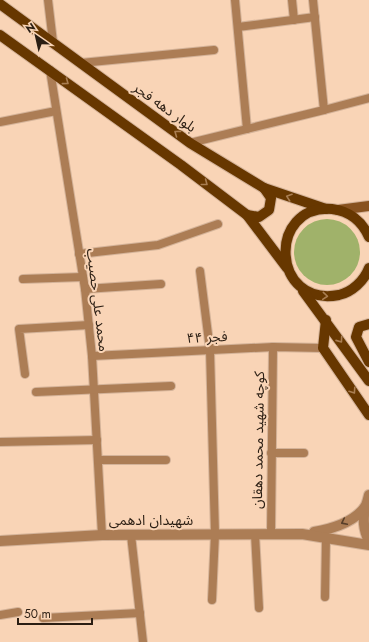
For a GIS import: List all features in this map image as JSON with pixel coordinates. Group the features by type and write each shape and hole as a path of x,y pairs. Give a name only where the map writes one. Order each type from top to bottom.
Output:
{"main road":[{"name":"بلوار دهه فجر","path":"0,4 190,143 264,188 326,209"},
{"path":"0,35 181,165 247,215 287,268 292,278 326,320 369,381"},
{"path":"247,215 259,217 269,210 271,198 264,188"},
{"path":"287,268 284,256 285,244 295,224 304,216 315,211 326,209 338,210 369,206"},
{"path":"338,210 349,214 359,221 369,237"},
{"path":"300,286 309,292 330,297 352,290 368,275"},
{"path":"326,320 323,348 369,415"},
{"path":"369,324 359,327 356,337 369,362"}],"street":[{"path":"48,0 53,42"},
{"path":"235,0 247,128"},
{"path":"292,0 294,20"},
{"path":"313,0 324,110"},
{"path":"238,27 315,17"},
{"path":"81,63 214,50"},
{"name":"محمد علی حصیب","path":"50,70 85,289 89,324 102,535"},
{"path":"190,143 369,98"},
{"path":"0,122 56,111"},
{"path":"79,254 158,245 218,224"},
{"path":"200,271 210,350 215,534 212,600"},
{"path":"22,279 83,277"},
{"path":"85,289 161,284"},
{"path":"25,374 20,329 89,324"},
{"name":"فجر ۴۴","path":"92,356 272,347 323,348"},
{"name":"کوچه شهید محمد دهقان","path":"271,534 272,347"},
{"path":"36,392 171,386"},
{"path":"0,442 97,440"},
{"path":"271,453 304,453"},
{"path":"98,460 166,460"},
{"path":"369,495 363,520 365,533 369,541"},
{"path":"302,534 325,530 347,522 365,507"},
{"path":"131,534 143,642"},
{"name":"شهیدان ادهمی","path":"0,541 131,534 302,534"},
{"path":"255,534 259,608"},
{"path":"302,534 369,545"},
{"path":"325,596 326,537"},
{"path":"0,615 18,612"},
{"path":"43,618 140,613"}],"green space":[{"path":"320,219 334,219 346,224 355,233 360,245 358,265 351,276 334,285 320,285 308,280 299,271 294,259 294,245 299,233 308,224"}]}
